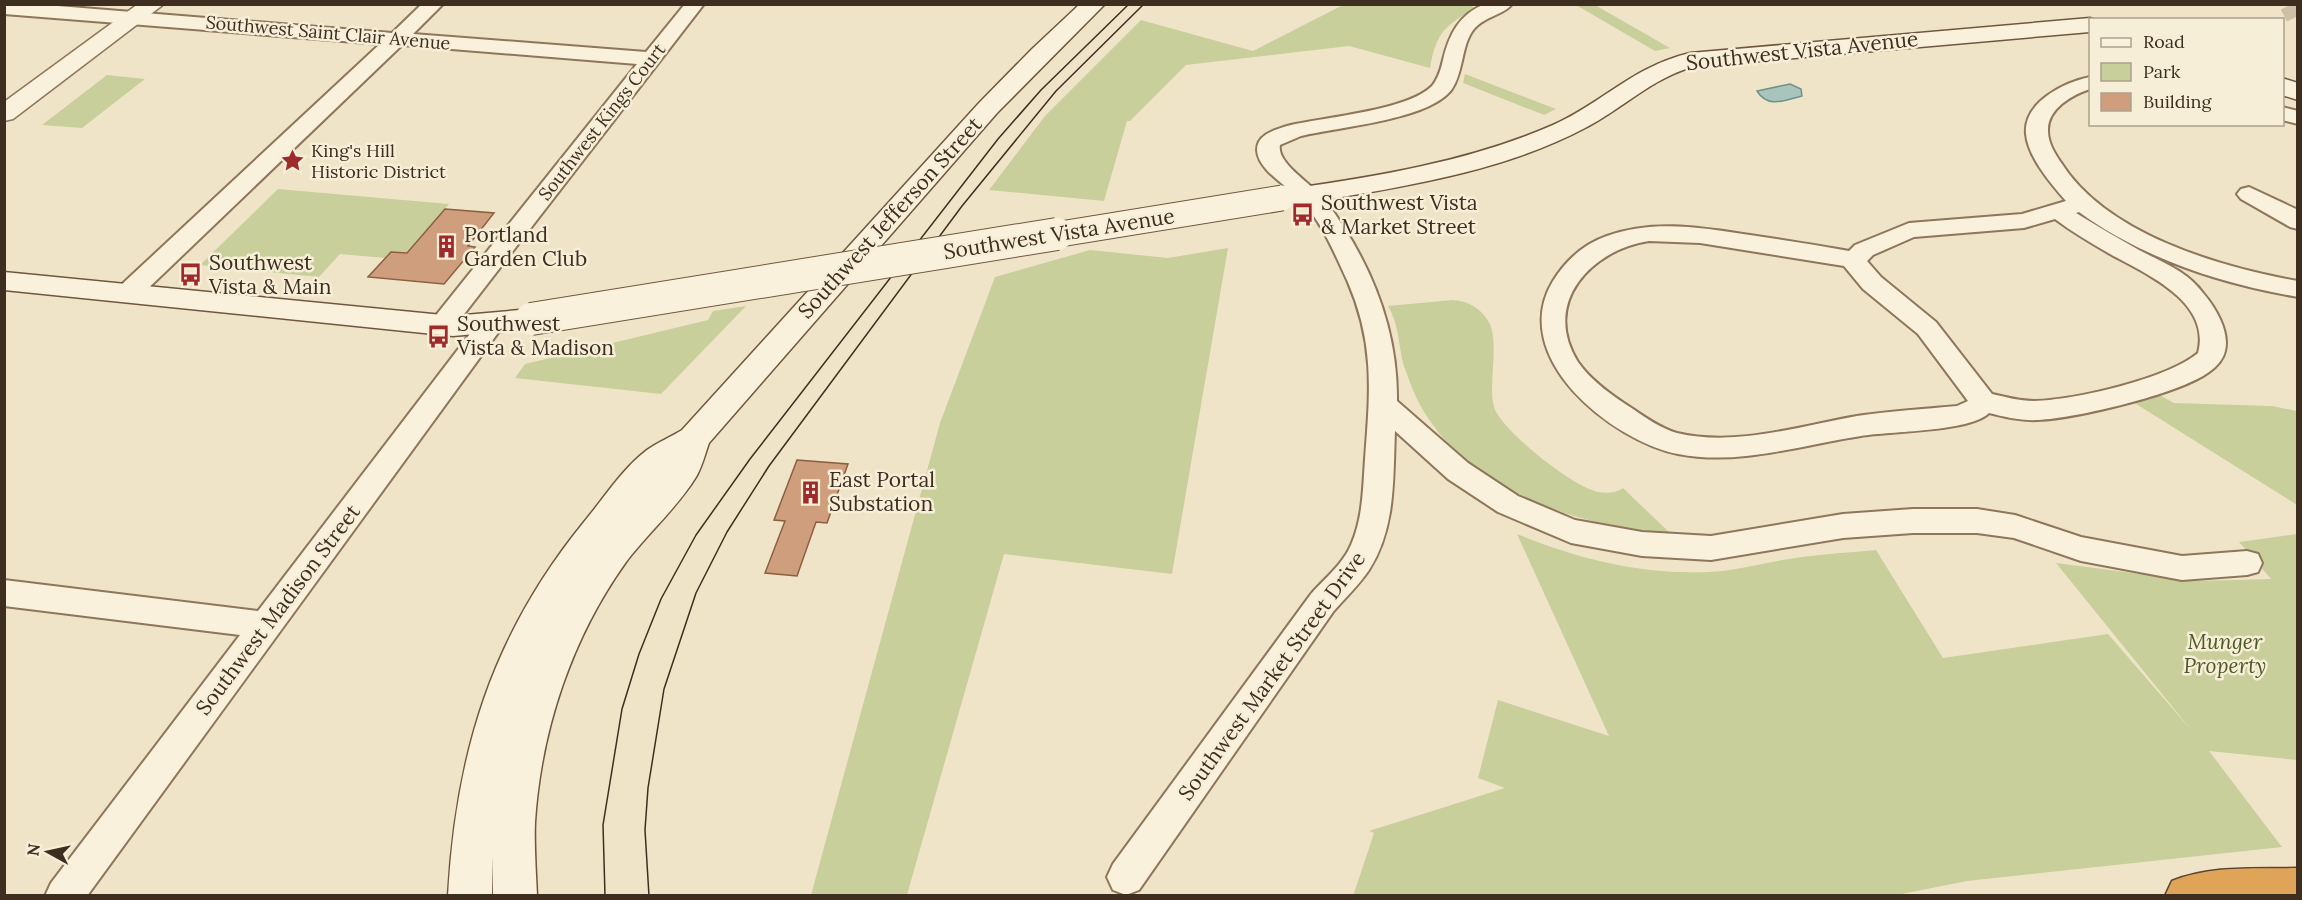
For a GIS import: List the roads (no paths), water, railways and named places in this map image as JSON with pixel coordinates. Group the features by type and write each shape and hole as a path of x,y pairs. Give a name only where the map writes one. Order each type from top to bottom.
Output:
{"highway":[{"path":"2187,896 2211,891 2298,889"}],"main road":[{"name":"Southwest Jefferson Street","path":"694,438 988,108 1040,54 1094,4"},
{"path":"4,114 144,11"},
{"name":"Southwest Vista Avenue","path":"4,281 442,325 491,324 1309,194 1418,174 1553,133 1588,116 1655,71 1690,60 2089,25"},
{"path":"2284,86 2298,93"},
{"path":"470,896 473,828 484,760 502,698 530,630 573,561 602,523 655,462 694,438"},
{"path":"515,896 514,823 524,756 535,710 550,668 568,627 586,595 614,552 683,470 694,438"}],"street":[{"path":"128,293 434,4"},
{"name":"Southwest Kings Court","path":"442,325 695,4"},
{"name":"Southwest Market Street Drive","path":"1126,877 1322,603 1357,562 1366,546 1376,511 1383,405 1381,347 1369,305 1355,270 1309,194 1282,173 1268,150 1268,145 1275,136 1292,129 1348,121 1422,102 1442,88 1449,74 1457,41 1464,29 1478,15 1503,4"},
{"name":"Southwest Saint Clair Avenue","path":"4,8 144,11 397,39 652,59"},
{"path":"1983,402 1975,410 1960,416 1870,424 1762,444 1728,447 1694,446 1662,439 1633,424 1580,381 1564,361 1559,348 1554,317 1560,290 1575,265 1588,255 1617,240 1639,235 1685,234 1854,260 1861,271 1926,327 1983,402 2023,410 2041,410 2152,386 2199,367 2209,359 2213,350 2213,337 2199,305 2175,279 2078,225 2061,180 2044,155 2038,139 2036,124 2047,106 2064,92 2089,84"},
{"path":"2249,194 2298,222"},
{"path":"1854,260 1864,250 1909,230 2024,221 2071,207 2195,261 2240,277 2298,289"},
{"name":"Southwest Madison Street","path":"64,896 491,324"},
{"path":"1383,405 1458,471 1508,504 1571,531 1630,542 1710,548 1843,526 1912,521 1977,521 2015,527 2081,549 2182,568 2247,563"},
{"path":"4,593 266,625"}],"water":[{"path":"1790,84 1801,89 1802,96 1772,102 1761,97 1757,91"}],"tunnel":[{"path":"2292,4 2298,16"}],"tram line":[{"path":"605,896 603,825 622,709 639,654 661,599 696,535 750,459 998,139 1041,90 1129,4"},
{"path":"649,896 645,830 648,788 664,689 696,593 727,532 769,466 962,206 1056,91 1144,4"}],"place":[{"name":"King's Hill Historic District","path":"293,161"},
{"name":"Southwest Vista & Market Street","path":"1303,215"},
{"name":"Portland Garden Club","path":"446,247"},
{"name":"Southwest Vista & Main","path":"191,275"},
{"name":"Southwest Vista & Madison","path":"439,336"},
{"name":"East Portal Substation","path":"811,492"}],"park label":[{"name":"Munger Property","path":"2225,654"}]}
